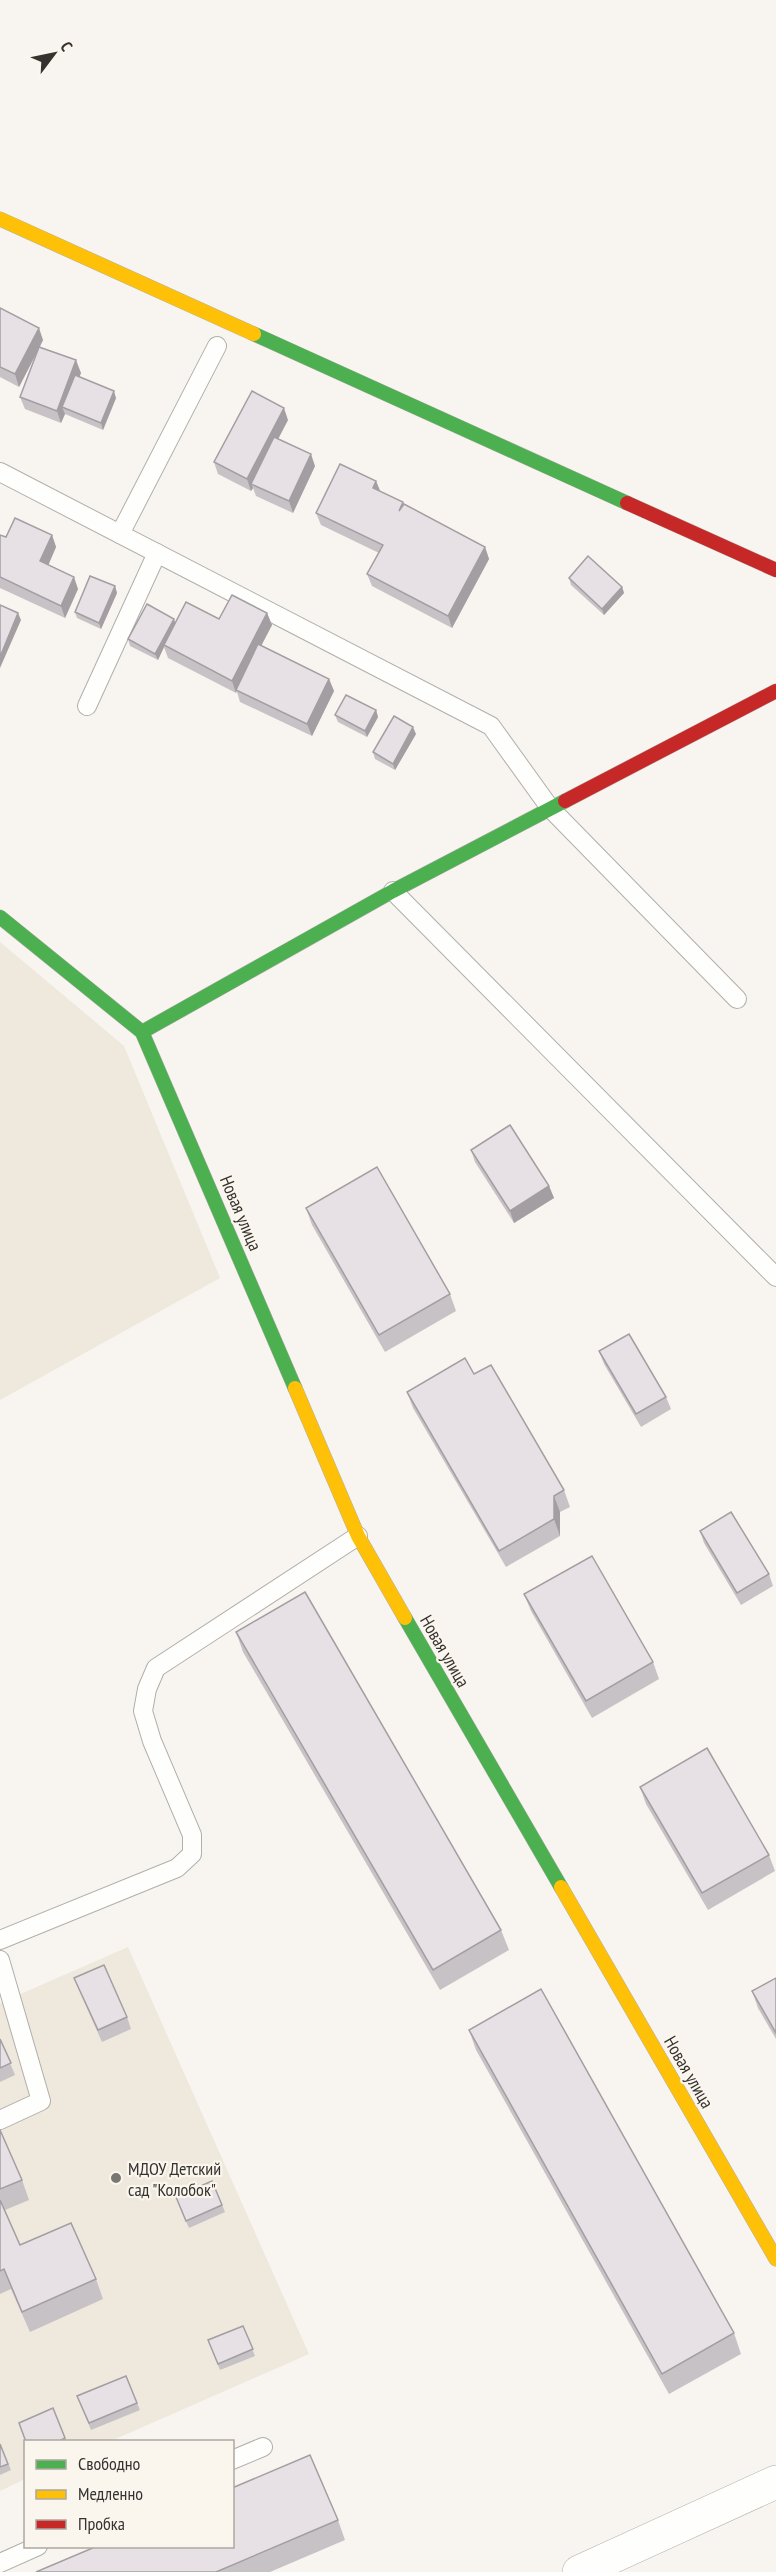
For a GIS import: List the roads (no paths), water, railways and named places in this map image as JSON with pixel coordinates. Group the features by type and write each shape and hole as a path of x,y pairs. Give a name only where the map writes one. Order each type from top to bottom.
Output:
{"street":[{"path":"0,219 776,570"},
{"path":"0,917 142,1032 393,891 776,691"},
{"name":"Новая улица","path":"142,1032 358,1536 776,2259"},
{"path":"579,2572 776,2482"}],"lane":[{"path":"120,534 217,346"},
{"path":"0,472 491,726 550,808 737,999"},
{"path":"87,706 157,553"},
{"path":"393,891 776,1277"},
{"path":"0,1940 177,1868 192,1854 192,1835 152,1741 143,1711 147,1689 156,1668 358,1536"},
{"path":"0,1960 41,2101 0,2120"},
{"path":"234,2459 263,2447"},
{"path":"0,2563 36,2548"}],"place":[{"name":"МДОУ Детский сад \"Колобок\"","path":"116,2178"}]}
